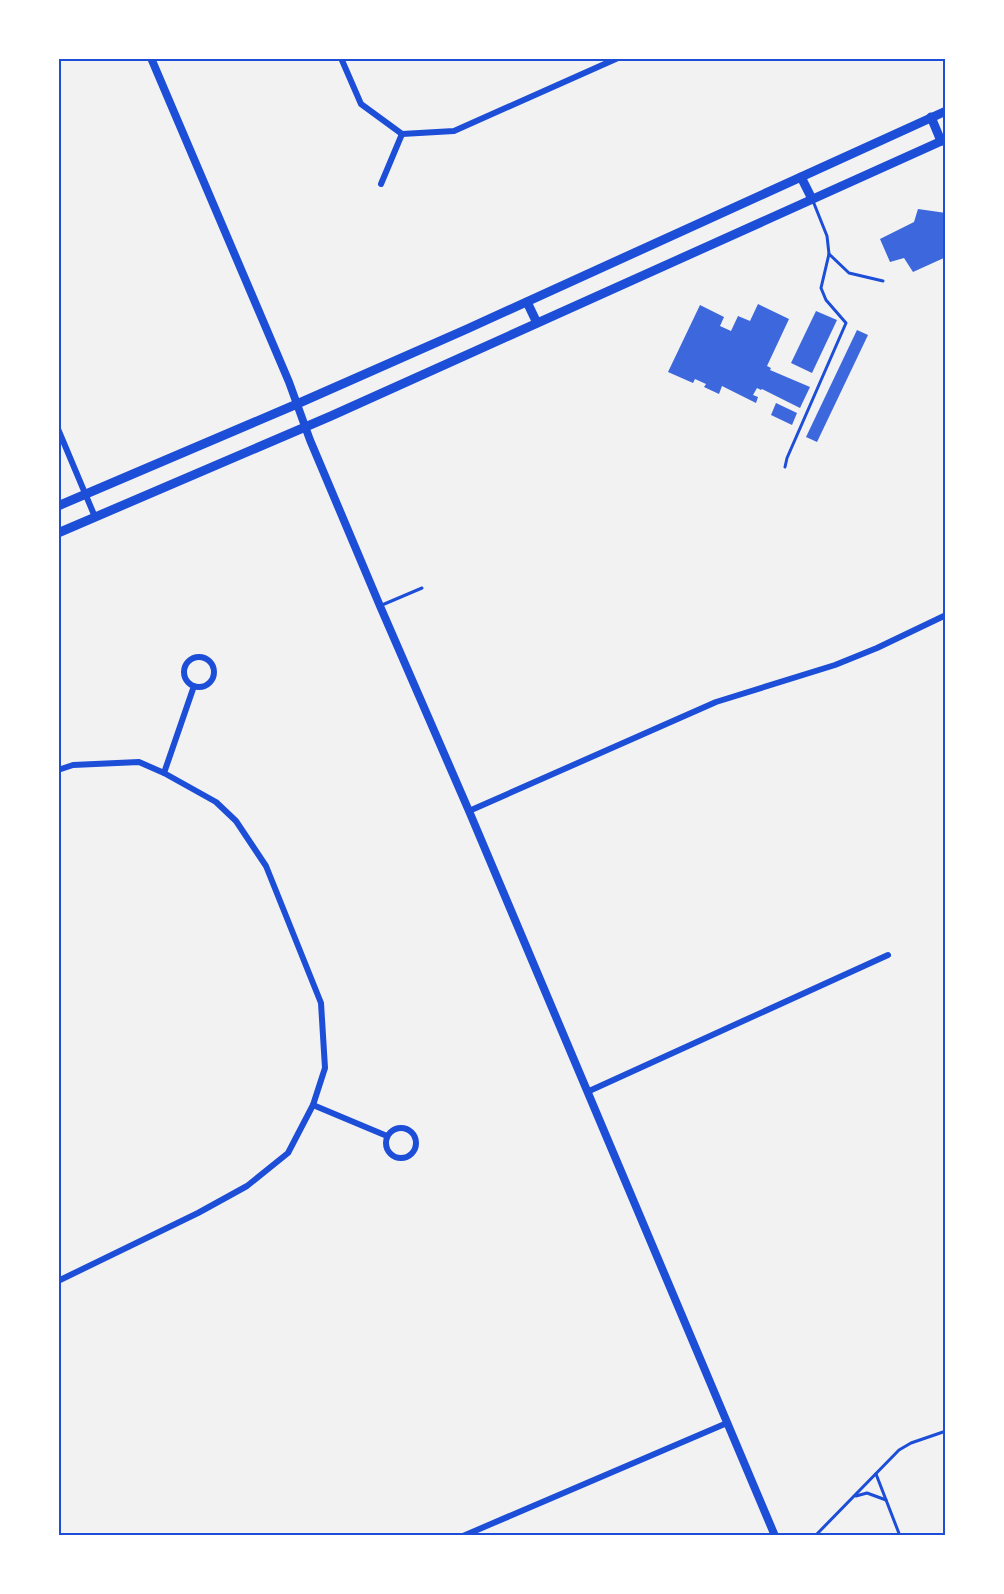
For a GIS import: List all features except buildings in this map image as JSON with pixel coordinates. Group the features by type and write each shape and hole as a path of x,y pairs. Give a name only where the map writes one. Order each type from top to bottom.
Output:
{"main road":[{"path":"58,506 297,404 945,111"},
{"path":"58,533 305,427 943,140 931,117"},
{"path":"801,177 812,199"},
{"path":"526,302 537,323"}],"street":[{"path":"152,58 380,606 775,1536"},
{"path":"341,58 361,104 402,134 454,131 618,58"},
{"path":"381,184 402,134"},
{"path":"58,429 95,517"},
{"path":"469,811 716,702 835,665 877,648 945,615"},
{"path":"195,657 206,657 213,664 215,675 209,684 194,686 187,680 185,666 195,657"},
{"path":"164,773 194,686"},
{"path":"58,770 73,765 139,762 216,802 236,821 266,866 321,1003 325,1068 313,1106 288,1153 248,1186 58,1281"},
{"path":"587,1092 888,955"},
{"path":"313,1106 387,1136"},
{"path":"406,1128 416,1139 415,1149 408,1157 394,1157 387,1150 387,1136 395,1129 406,1128"},
{"path":"463,1536 727,1423"}],"lane":[{"path":"785,467 846,323 826,300 821,288 829,254 827,236 812,199"},
{"path":"829,254 849,273 883,281"},
{"path":"380,606 422,588"},
{"path":"815,1536 899,1450 910,1443 945,1431"},
{"path":"876,1474 900,1536"},
{"path":"855,1496 867,1493 886,1500"}]}
